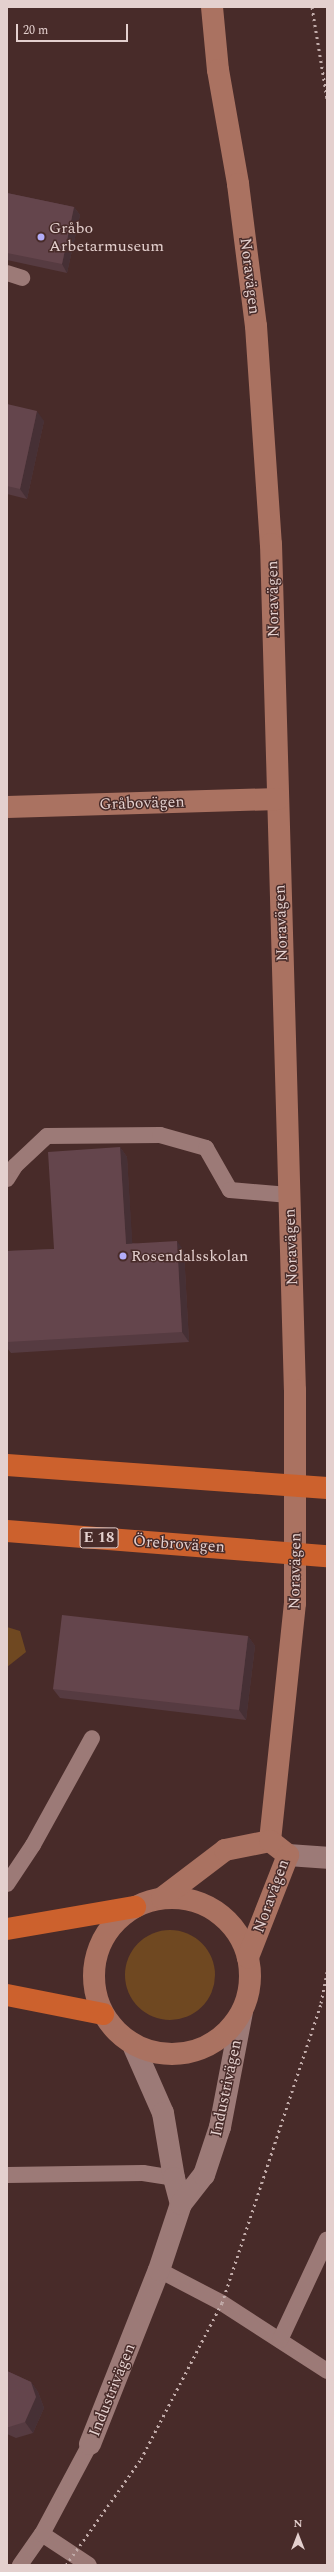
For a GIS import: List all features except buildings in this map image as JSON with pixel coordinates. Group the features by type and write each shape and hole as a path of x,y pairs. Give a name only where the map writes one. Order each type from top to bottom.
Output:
{"highway":[{"path":"7,1465 327,1488"},
{"name":"Örebrovägen","path":"7,1532 327,1556"},
{"path":"7,1929 135,1906"},
{"path":"7,1995 102,2014"}],"street":[{"name":"Noravägen","path":"212,7 218,70 238,184 256,326 265,422 272,544 295,1390 295,1603 270,1841"},
{"name":"Gråbovägen","path":"7,806 278,799"},
{"name":"Noravägen","path":"162,1898 225,1850 270,1841 288,1855 248,1956"},
{"path":"288,1855 327,1858"},
{"path":"134,2047 172,2055 186,2053 213,2043 225,2034 242,2012 250,1984 248,1956 236,1932 216,1912 204,1904 176,1898 162,1898 135,1906 113,1923 105,1935 95,1960 94,1987 102,2014 110,2026 134,2047 163,2113 174,2178 181,2204"},
{"name":"Industrivägen","path":"90,2444 159,2270 181,2204 204,2175 220,2127 242,2012"}],"lane":[{"path":"7,1179 15,1166 47,1136 160,1135 206,1148 230,1190 289,1195"},
{"path":"7,1884 33,1845 92,1738"},
{"path":"7,2175 143,2174 174,2178"},
{"path":"280,2340 327,2238"},
{"path":"159,2270 222,2303 327,2372"},
{"name":"Industrivägen","path":"20,2565 42,2534 90,2444"},
{"path":"42,2534 89,2565"}],"shaded area":[{"path":"7,1627 20,1631 26,1652 7,1667"},
{"path":"170,1930 187,1934 202,1943 211,1958 215,1975 211,1992 202,2007 187,2016 170,2020 153,2016 138,2007 129,1992 125,1975 129,1958 138,1943 153,1934"}],"railway":[{"path":"312,7 327,99"},
{"path":"66,2565 141,2459 222,2303 321,2003 327,1971"}],"place":[{"name":"Gråbo Arbetarmuseum","path":"41,237"},
{"name":"Rosendalsskolan","path":"123,1256"}]}
